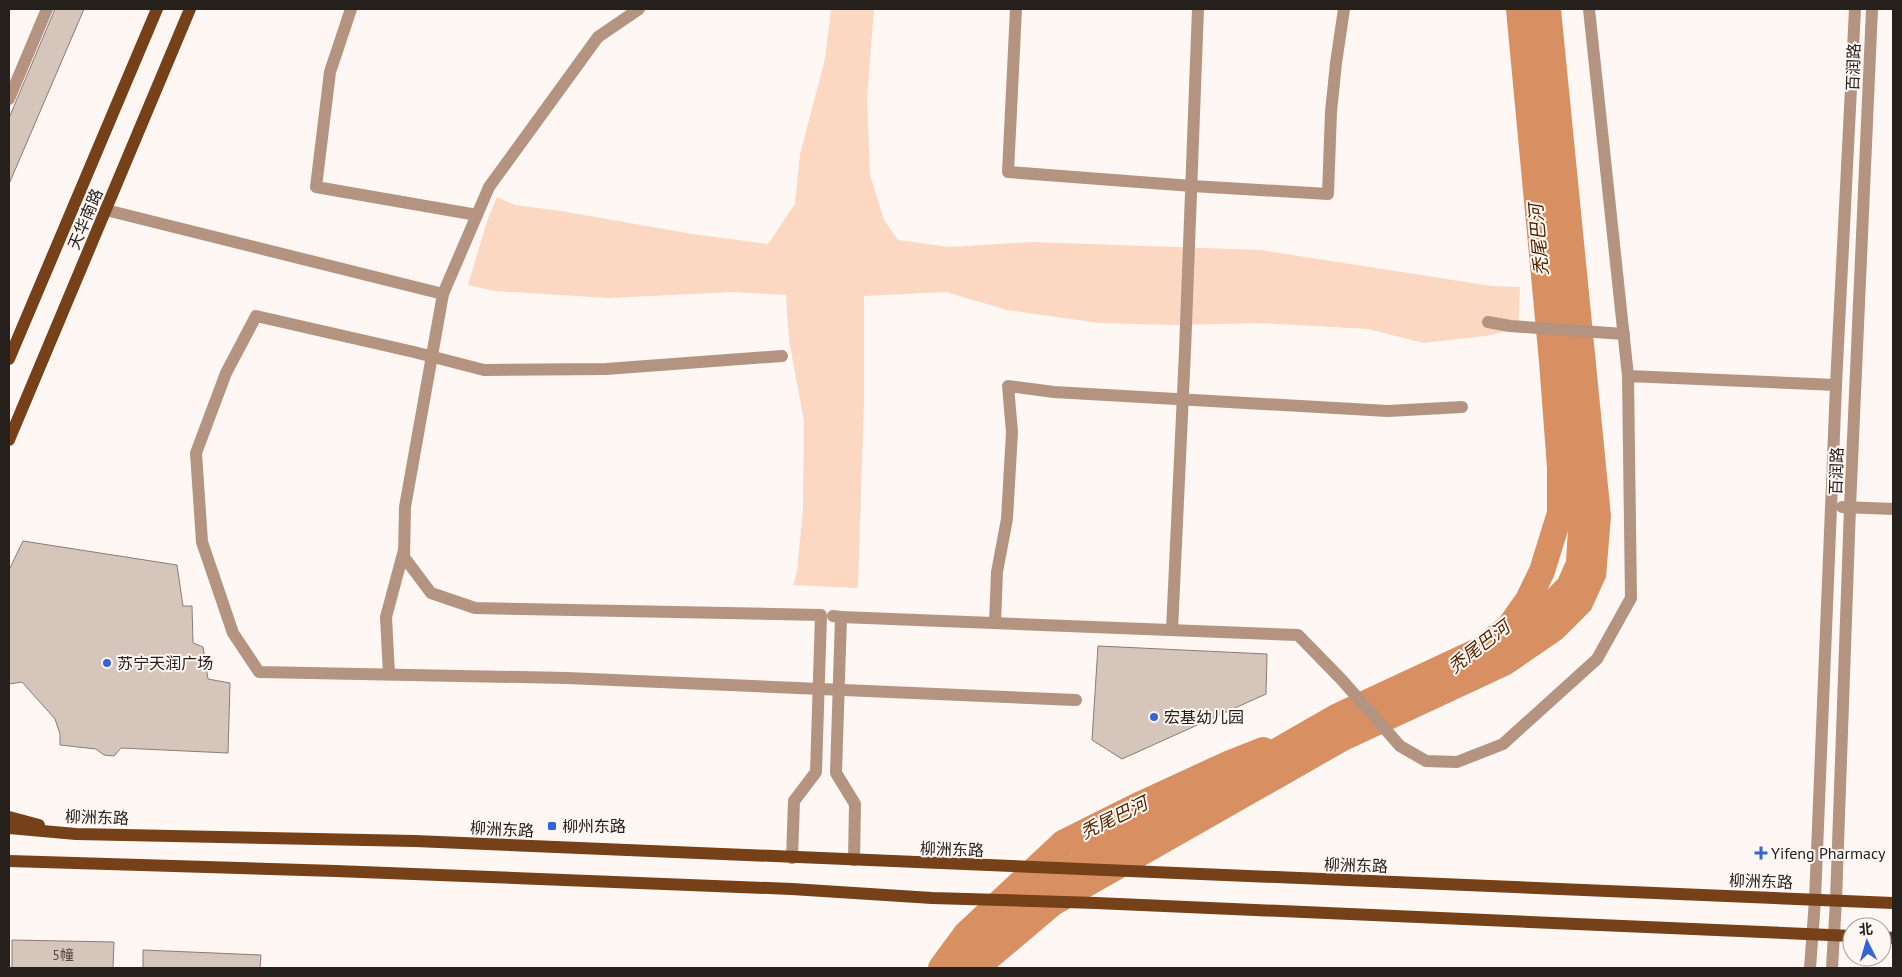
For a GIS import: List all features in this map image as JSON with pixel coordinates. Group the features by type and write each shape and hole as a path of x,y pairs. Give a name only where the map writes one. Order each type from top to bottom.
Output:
{"main road":[{"name":"天华南路","path":"9,359 157,9"},
{"name":"天华南路","path":"9,440 190,9"},
{"path":"9,816 76,834"},
{"name":"柳洲东路","path":"9,828 76,834 415,841 972,866 1893,903"},
{"path":"9,854 150,865"},
{"path":"9,861 782,889 932,898 1096,903 1842,935"}],"street":[{"path":"9,99 47,9"},
{"path":"350,9 330,72 316,187 477,215"},
{"path":"639,9 598,37 490,187 443,294 405,507 404,557 431,593 475,608 821,615 1298,635 1341,679 1400,746 1426,761 1458,762 1503,744 1597,659 1631,598 1628,376 1589,9"},
{"path":"1016,9 1008,172 1328,194 1331,112 1344,9"},
{"path":"1172,630 1198,9"},
{"name":"百润路","path":"1810,968 1815,900 1836,385 1855,9"},
{"name":"百润路","path":"1832,968 1872,9"},
{"path":"106,210 443,294"},
{"path":"782,356 606,369 484,370 432,356 256,316 226,373 196,453 202,542 232,633 259,672 567,678 1076,700"},
{"path":"1488,322 1510,326 1624,334"},
{"path":"1628,376 1836,385"},
{"path":"995,623 997,572 1008,519 1012,432 1008,386 1054,392 1388,411 1462,407"},
{"path":"1832,506 1893,509"},
{"path":"389,674 386,617 404,548"},
{"path":"792,858 794,801 816,772 821,615"},
{"path":"841,617 836,773 855,804 854,860"}],"shaded area":[{"path":"831,9 874,9 867,98 870,175 884,220 898,240 950,247 1032,242 1260,250 1492,286 1520,287 1518,329 1485,336 1423,343 1368,329 1261,323 1176,325 1099,323 1007,310 946,292 864,296 864,402 858,587 793,585 797,571 803,509 804,421 789,340 786,295 733,292 609,298 494,291 468,285 487,221 497,197 515,205 561,211 692,234 768,244 795,204 800,154 825,59"}],"water":[{"path":"1519,9 1561,9 1611,516 1606,577 1591,610 1562,639 1511,674 1348,750 1060,914 996,968 945,968 967,933 1039,872 1331,705 1492,630 1537,600 1558,579 1566,561 1569,515"}],"building":[{"path":"55,9 84,9 9,184 9,118"},
{"name":"苏宁天润广场","path":"23,541 177,565 183,606 192,606 193,643 203,647 208,679 230,683 228,753 121,748 114,756 104,755 96,749 60,745 60,734 55,719 22,682 9,684 9,570"},
{"name":"宏基幼儿园","path":"1098,646 1267,654 1266,694 1122,759 1092,740"},
{"path":"12,940 114,942 113,968 12,968"},
{"path":"143,950 261,955 260,968 143,968"}],"waterway":[{"name":"秃尾巴河","path":"1495,638 1509,627 1528,600 1542,571 1560,513 1560,468 1552,361 1519,9"},
{"name":"秃尾巴河","path":"941,968 966,934 1063,843 1141,804 1263,750"}],"place":[{"name":"苏宁天润广场","path":"107,663"},
{"name":"宏基幼儿园","path":"1154,717"},
{"name":"柳州东路","path":"552,826"},
{"name":"Yifeng Pharmacy","path":"1761,853"}]}
